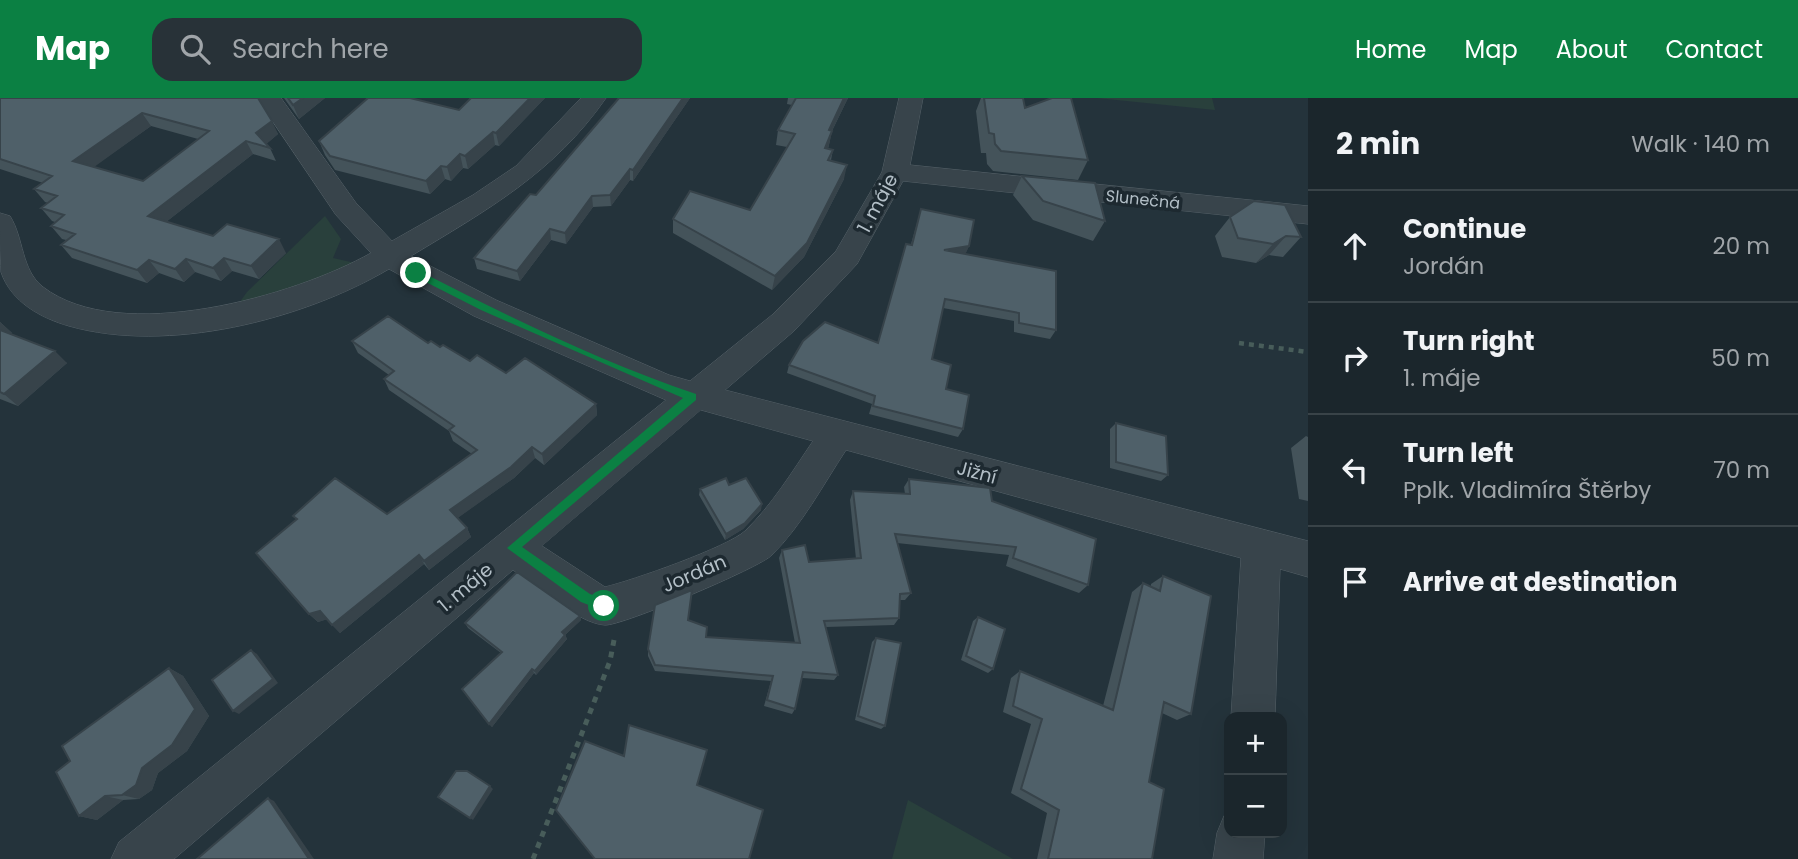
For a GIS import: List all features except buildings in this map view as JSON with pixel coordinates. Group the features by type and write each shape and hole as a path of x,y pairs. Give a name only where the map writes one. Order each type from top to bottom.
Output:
{"street":[{"name":"Jižní","path":"269,98 346,209 389,256 485,308 661,386 692,397 724,403 1308,559"},
{"path":"0,222 14,268 31,293 54,310 78,319 117,323 208,319 274,306 334,285 389,256 525,171 594,98"},
{"name":"1. máje","path":"136,859 783,323 847,257 895,172 911,98"},
{"name":"Slunečná","path":"895,172 1308,215"},
{"name":"Jordán","path":"604,606 635,599 756,545 780,520 836,435"},
{"path":"1253,712 1261,546"},
{"path":"513,548 586,598 604,606"},
{"path":"1238,859 1240,838"}],"path":[{"path":"1239,342 1308,352"},
{"path":"533,859 610,661 615,637 604,606"}],"green space":[{"path":"1097,98 1212,98 1215,110"},
{"path":"325,216 341,239 333,258 355,263 348,272 237,306 247,292"},
{"path":"908,800 1013,859 892,859"}],"route":[{"path":"416,273 485,308 661,386 692,397 513,548 586,598 604,606"}]}
